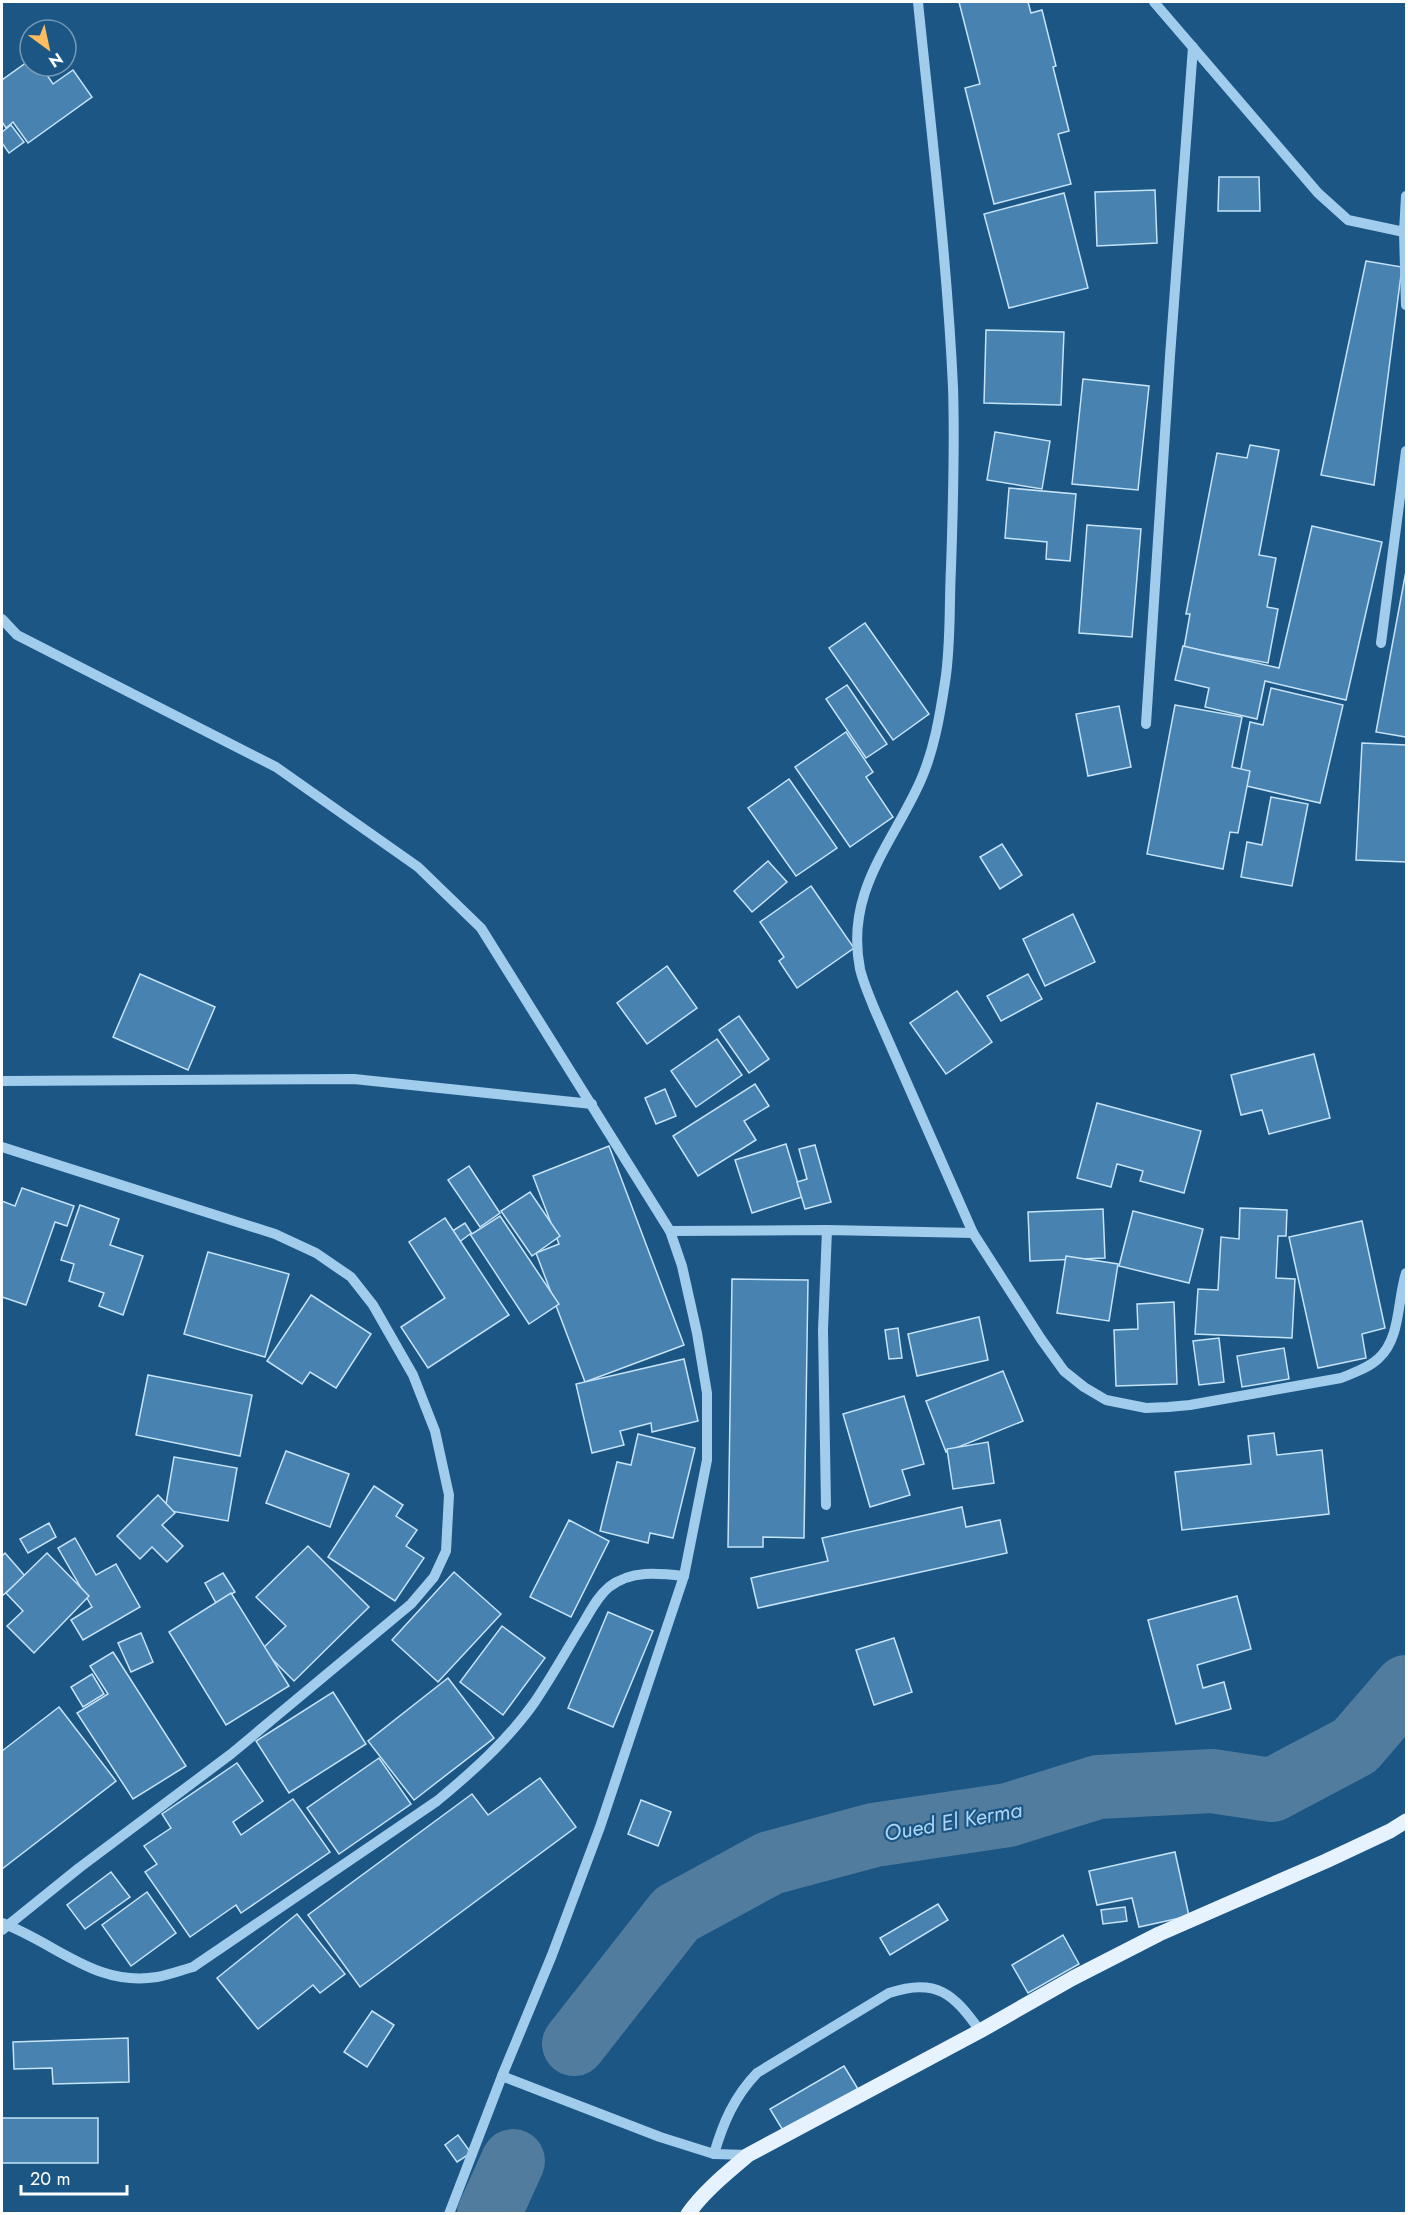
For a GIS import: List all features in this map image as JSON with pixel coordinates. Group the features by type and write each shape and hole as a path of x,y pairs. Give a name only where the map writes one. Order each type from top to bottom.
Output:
{"main road":[{"path":"688,2214 720,2178 748,2155 980,2031 1073,1978 1159,1934 1326,1861 1407,1821"}],"street":[{"path":"918,2 944,260 953,390 952,537 946,680 933,746 922,779 867,882 856,930 860,970 874,1008 973,1233 1020,1308 1064,1371 1084,1387 1106,1400 1146,1408 1190,1406 1341,1378 1363,1369 1379,1359 1392,1340 1399,1300 1407,1273"},
{"path":"1154,2 1318,193 1348,220 1404,232"},
{"path":"1146,724 1193,47"},
{"path":"1407,196 1404,232 1407,305"},
{"path":"1381,643 1407,451"},
{"path":"2,619 17,635 276,767 418,867 481,928 670,1231 682,1266 707,1393 707,1460 684,1576 600,1827 552,1955 449,2214"},
{"path":"2,1082 354,1080 592,1104"},
{"path":"2,1147 275,1234 316,1253 351,1276 373,1305 413,1375 435,1431 449,1495 446,1551 434,1577 411,1604 231,1754 3,1926 105,1975 130,1978 158,1977 194,1967 437,1801 467,1776 515,1728 528,1711 596,1602 608,1588 631,1576 643,1573 684,1576"},
{"path":"670,1231 827,1230 973,1233"},
{"path":"826,1504 824,1330 827,1230"},
{"path":"714,2154 724,2120 745,2086 758,2073 889,1994 909,1986 930,1987 950,1996 966,2011 980,2031"},
{"path":"502,2076 660,2137 714,2154 748,2155"}],"building":[{"path":"959,2 1028,2 1031,13 1042,10 1069,131 1058,134 1071,184 994,204 965,88 980,84"},
{"path":"18,69 18,78 49,78 53,84 62,78 78,77 92,97 28,143 13,122 6,128 2,122 2,80"},
{"path":"11,125 24,142 9,153 2,143 2,132"},
{"path":"1219,177 1259,177 1260,211 1218,211"},
{"path":"1155,190 1157,243 1097,246 1095,192"},
{"path":"1064,193 1088,288 1009,308 984,214"},
{"path":"1366,261 1402,267 1374,485 1321,475"},
{"path":"986,330 1064,332 1061,405 984,403"},
{"path":"1083,379 1149,386 1138,490 1072,484"},
{"path":"995,432 1050,441 1042,489 987,480"},
{"path":"1250,445 1279,450 1259,555 1276,558 1267,607 1278,609 1268,663 1184,648 1190,614 1186,614 1217,453 1247,458"},
{"path":"1009,488 1076,494 1070,561 1046,559 1047,542 1005,538"},
{"path":"1087,525 1141,529 1132,637 1079,633"},
{"path":"1312,526 1382,542 1346,700 1265,681 1257,719 1205,707 1209,688 1175,680 1183,646 1279,668"},
{"path":"1406,571 1406,737 1376,732"},
{"path":"865,623 929,714 893,740 829,648"},
{"path":"847,685 887,744 866,758 826,699"},
{"path":"1271,688 1343,705 1320,803 1238,784 1250,722 1263,725"},
{"path":"1175,705 1242,717 1232,767 1250,771 1238,833 1230,832 1223,869 1147,854"},
{"path":"1119,706 1131,767 1088,776 1076,714"},
{"path":"846,732 873,772 866,777 893,817 850,847 795,767"},
{"path":"1362,743 1406,745 1406,862 1356,860"},
{"path":"789,779 837,848 796,876 748,808"},
{"path":"1271,797 1308,804 1292,886 1241,877 1247,842 1262,845"},
{"path":"1002,844 1022,875 1000,889 980,857"},
{"path":"768,861 787,882 752,912 734,891"},
{"path":"811,886 854,948 797,988 779,961 784,957 760,922"},
{"path":"1073,914 1095,962 1045,986 1023,939"},
{"path":"667,966 697,1008 647,1044 617,1003"},
{"path":"140,974 215,1007 188,1070 113,1037"},
{"path":"1028,974 1042,999 1001,1021 987,996"},
{"path":"957,991 992,1042 946,1074 910,1023"},
{"path":"739,1016 769,1059 749,1073 719,1030"},
{"path":"717,1039 742,1075 696,1107 671,1071"},
{"path":"1314,1054 1330,1118 1269,1134 1262,1110 1241,1115 1231,1075"},
{"path":"755,1084 769,1106 744,1121 756,1140 698,1176 673,1136"},
{"path":"665,1089 676,1116 656,1124 645,1098"},
{"path":"1097,1103 1201,1131 1184,1193 1140,1181 1143,1171 1117,1164 1111,1187 1077,1178"},
{"path":"786,1144 802,1197 752,1213 735,1160"},
{"path":"815,1145 831,1202 805,1209 797,1182 807,1179 799,1149"},
{"path":"609,1146 684,1345 585,1382 536,1253 559,1244 533,1176"},
{"path":"469,1166 500,1213 480,1227 448,1180"},
{"path":"22,1188 74,1206 67,1226 55,1222 26,1305 2,1297 2,1201 15,1206"},
{"path":"530,1192 560,1236 532,1256 501,1211"},
{"path":"80,1205 119,1219 110,1245 143,1256 123,1315 99,1306 104,1293 69,1281 74,1264 61,1260"},
{"path":"1240,1208 1287,1210 1286,1236 1278,1236 1276,1278 1295,1279 1292,1338 1195,1334 1198,1289 1218,1290 1221,1237 1239,1239"},
{"path":"1103,1209 1105,1258 1030,1261 1028,1212"},
{"path":"1133,1211 1203,1229 1189,1283 1119,1266"},
{"path":"500,1216 559,1304 529,1324 470,1234 454,1246 446,1235 465,1223 472,1234"},
{"path":"445,1218 509,1315 428,1368 401,1327 445,1298 409,1242"},
{"path":"1362,1221 1385,1328 1362,1334 1366,1358 1318,1368 1289,1237"},
{"path":"208,1252 289,1274 265,1357 184,1334"},
{"path":"1066,1256 1118,1264 1109,1321 1057,1313"},
{"path":"732,1279 808,1280 804,1538 763,1537 763,1547 728,1547"},
{"path":"311,1295 371,1334 336,1388 310,1372 302,1384 267,1361"},
{"path":"1174,1302 1177,1384 1116,1386 1114,1330 1138,1329 1137,1304"},
{"path":"979,1317 988,1360 917,1376 908,1334"},
{"path":"898,1328 902,1358 889,1359 885,1330"},
{"path":"1219,1338 1224,1382 1199,1385 1193,1341"},
{"path":"1284,1348 1289,1379 1242,1387 1237,1356"},
{"path":"684,1359 698,1421 652,1432 651,1423 620,1431 624,1445 592,1453 576,1384"},
{"path":"1003,1371 1023,1421 946,1452 926,1401"},
{"path":"148,1375 252,1395 240,1456 136,1435"},
{"path":"904,1396 924,1464 902,1470 910,1495 870,1507 843,1414"},
{"path":"1274,1433 1277,1455 1322,1450 1329,1514 1182,1530 1175,1472 1251,1464 1248,1436"},
{"path":"638,1434 695,1448 673,1538 650,1533 648,1543 600,1531 617,1462 631,1465"},
{"path":"988,1442 994,1483 953,1489 947,1449"},
{"path":"286,1451 349,1474 330,1527 266,1503"},
{"path":"174,1457 237,1468 228,1521 165,1510"},
{"path":"374,1486 403,1505 396,1516 417,1530 406,1546 424,1558 395,1601 328,1557"},
{"path":"158,1495 175,1513 162,1525 183,1546 167,1562 152,1547 140,1559 117,1536"},
{"path":"962,1507 966,1527 1000,1520 1007,1553 758,1608 751,1578 828,1561 822,1538"},
{"path":"569,1520 609,1541 571,1617 530,1597"},
{"path":"49,1523 56,1537 28,1553 20,1539"},
{"path":"75,1538 96,1575 116,1564 140,1607 83,1640 71,1620 92,1607 58,1548"},
{"path":"308,1546 369,1607 294,1681 262,1649 286,1626 256,1597"},
{"path":"5,1553 25,1576 2,1596 2,1556"},
{"path":"47,1553 89,1596 34,1653 7,1626 23,1611 6,1593"},
{"path":"454,1572 501,1614 438,1682 392,1640"},
{"path":"223,1573 235,1592 216,1603 205,1583"},
{"path":"231,1593 289,1686 226,1725 169,1632"},
{"path":"1237,1596 1251,1649 1197,1665 1203,1688 1224,1682 1231,1709 1176,1724 1148,1620"},
{"path":"608,1612 653,1631 613,1727 568,1708"},
{"path":"502,1626 545,1658 503,1715 460,1682"},
{"path":"141,1633 153,1662 131,1672 118,1643"},
{"path":"894,1638 912,1692 874,1705 856,1650"},
{"path":"113,1652 186,1766 133,1799 77,1713 108,1694 90,1666"},
{"path":"92,1674 104,1694 83,1707 71,1687"},
{"path":"448,1678 494,1738 414,1800 368,1741"},
{"path":"333,1692 366,1744 289,1793 256,1741"},
{"path":"59,1707 116,1781 2,1869 2,1751"},
{"path":"379,1758 411,1804 339,1854 307,1808"},
{"path":"237,1763 263,1801 233,1822 241,1835 293,1799 330,1852 241,1913 236,1905 190,1937 145,1872 157,1864 144,1846 171,1828 162,1814"},
{"path":"540,1778 576,1827 360,1987 308,1915 472,1794 488,1815"},
{"path":"641,1800 671,1812 658,1846 628,1834"},
{"path":"1175,1852 1189,1916 1139,1927 1132,1898 1097,1905 1089,1871"},
{"path":"111,1872 130,1897 85,1929 67,1905"},
{"path":"147,1892 176,1933 131,1966 102,1925"},
{"path":"938,1904 948,1920 890,1955 880,1938"},
{"path":"1125,1907 1127,1921 1103,1924 1101,1910"},
{"path":"297,1914 345,1974 320,1993 313,1985 258,2029 217,1978"},
{"path":"1063,1935 1079,1964 1028,1993 1012,1965"},
{"path":"372,2011 394,2025 367,2067 344,2052"},
{"path":"128,2038 129,2082 53,2084 52,2068 14,2069 13,2042"},
{"path":"844,2066 858,2089 784,2132 770,2109"},
{"path":"2,2118 98,2118 98,2163 2,2163"},
{"path":"458,2135 471,2153 457,2162 445,2145"}],"waterway":[{"name":"Oued El Kerma","path":"574,2044 676,1914 770,1863 874,1835 1008,1815 1098,1787 1212,1781 1272,1790 1355,1746 1406,1687"},
{"name":"Oued El Kerma","path":"489,2214 513,2161"}]}
